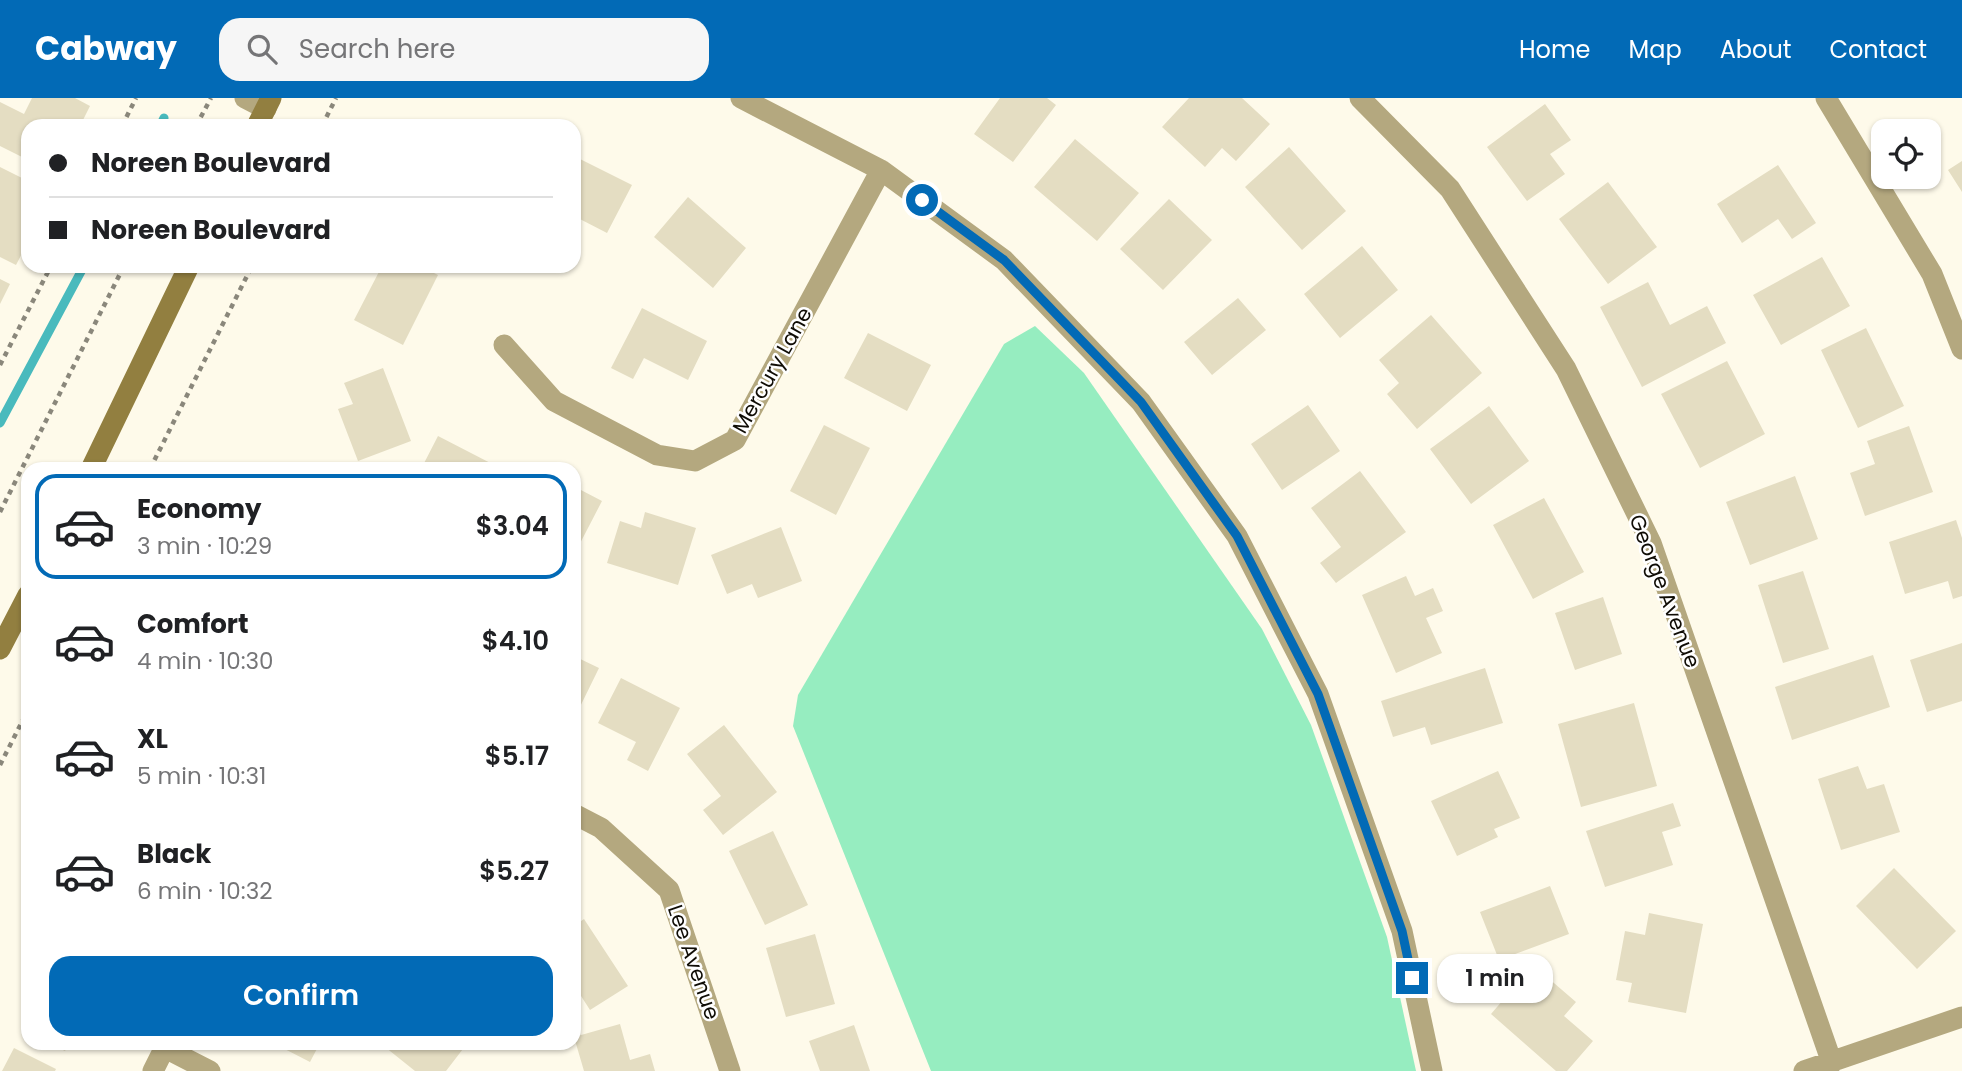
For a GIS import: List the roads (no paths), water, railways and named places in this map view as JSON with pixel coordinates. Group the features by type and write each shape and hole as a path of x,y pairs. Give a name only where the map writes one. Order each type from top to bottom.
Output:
{"main road":[{"path":"94,462 186,273"},
{"path":"0,649 21,608"}],"street":[{"path":"245,98 265,111"},
{"path":"741,98 881,170 1004,260 1141,402 1237,536 1318,694 1402,931 1432,1071"},
{"name":"George Avenue","path":"1360,98 1450,189 1566,369 1651,543 1832,1063"},
{"path":"1826,98 1932,274 1962,349"},
{"name":"Mercury Lane","path":"504,345 554,401 657,455 695,461 734,440 881,170"},
{"name":"Lee Avenue","path":"581,818 601,828 669,890 730,1071"},
{"path":"1804,1071 1962,1017"},
{"path":"153,1071 164,1050"},
{"path":"174,1050 210,1071"}],"waterway":[{"path":"0,423 80,273"}]}
